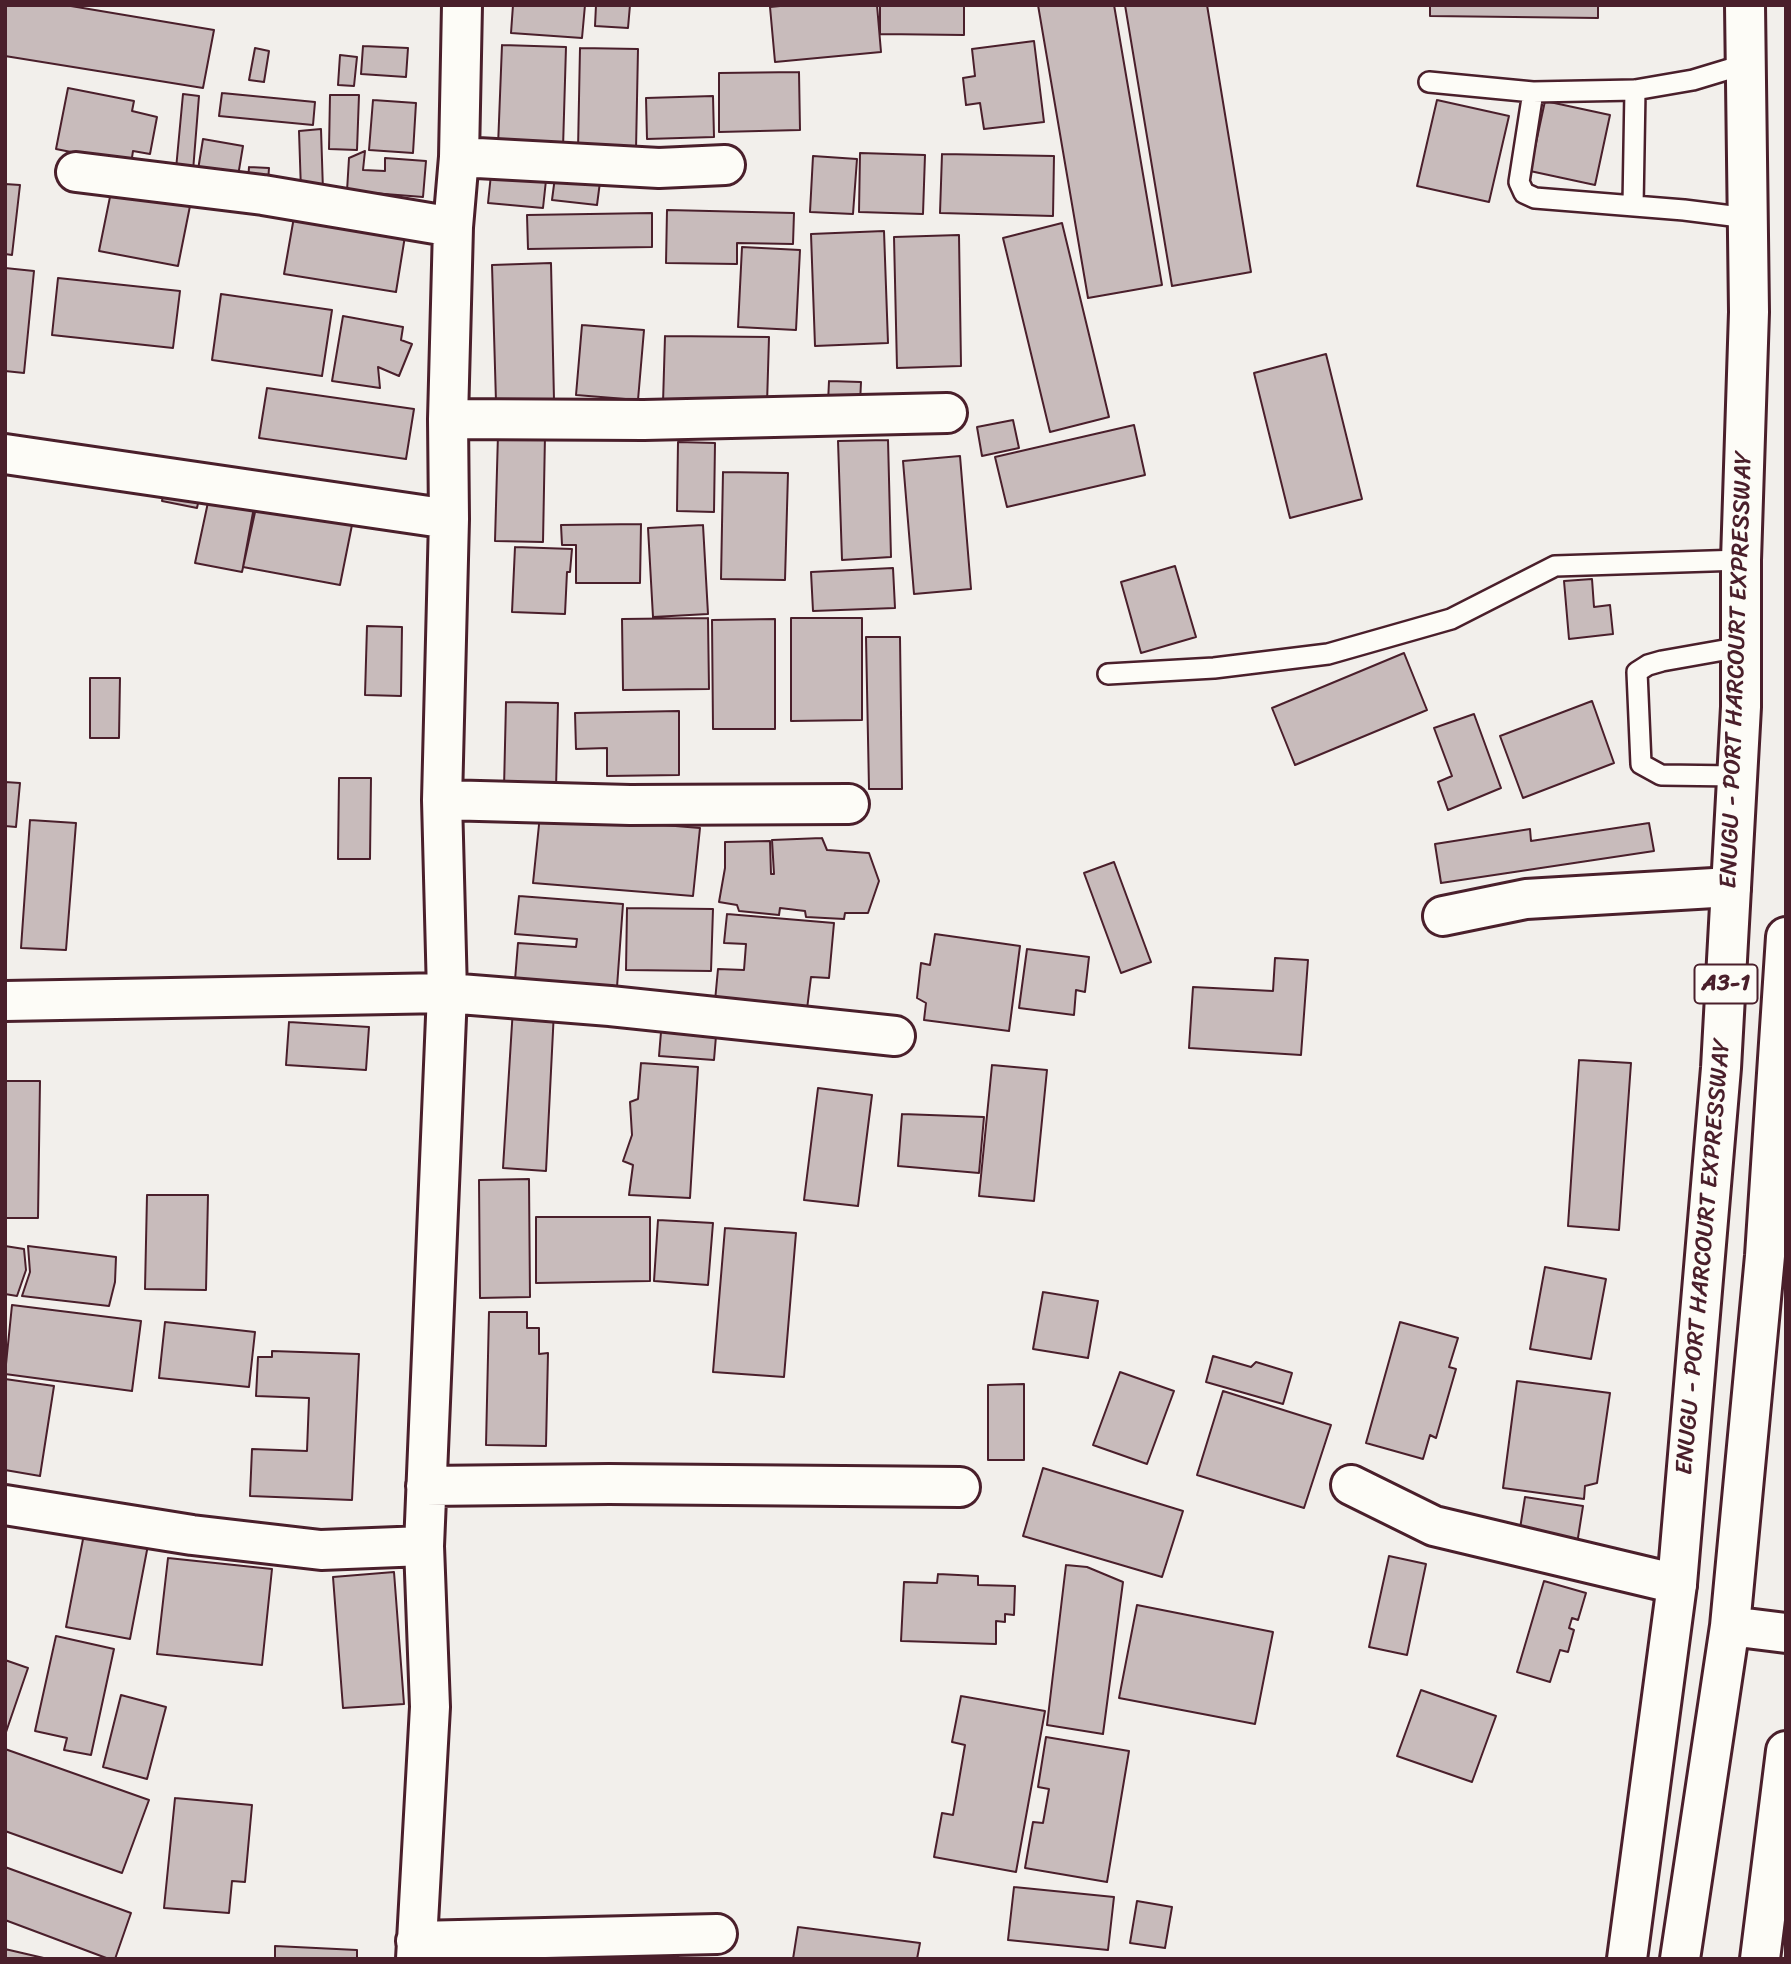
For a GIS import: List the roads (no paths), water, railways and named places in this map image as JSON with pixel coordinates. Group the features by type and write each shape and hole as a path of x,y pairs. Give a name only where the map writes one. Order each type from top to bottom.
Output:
{"main road":[{"path":"462,5 459,157 453,227 448,419 449,519 442,800 447,993 424,1546 430,1707 416,1950 717,1934"},
{"name":"ENUGU - PORT HARCOURT EXPRESSWAY","path":"1627,1959 1677,1584 1720,1082 1741,707 1741,560 1749,312 1745,5"},
{"path":"459,157 660,168 725,165"},
{"path":"76,172 263,195 453,227"},
{"path":"448,419 643,420 947,413"},
{"path":"5,454 449,519"},
{"path":"442,800 630,805 849,804"},
{"path":"1443,915 1525,899 1731,887"},
{"name":"A3-1","path":"1680,1959 1730,1626 1765,1255 1786,937"},
{"path":"5,1001 447,993 610,1006 895,1036"},
{"path":"426,1486 622,1484 960,1487"},
{"path":"1351,1485 1434,1526 1677,1584"},
{"path":"5,1505 192,1535 321,1550 424,1546"},
{"path":"1730,1626 1786,1633"},
{"path":"1760,1959 1786,1751"}],"lane":[{"path":"1429,82 1533,92 1635,90 1693,80 1746,64"},
{"path":"1633,206 1635,90"},
{"path":"1533,92 1519,182 1524,193 1535,198 1748,218"},
{"path":"1108,674 1214,668 1328,654 1451,619 1555,566 1741,560"},
{"path":"1737,776 1661,775 1642,764 1637,672 1647,665 1662,661 1741,647"}]}
